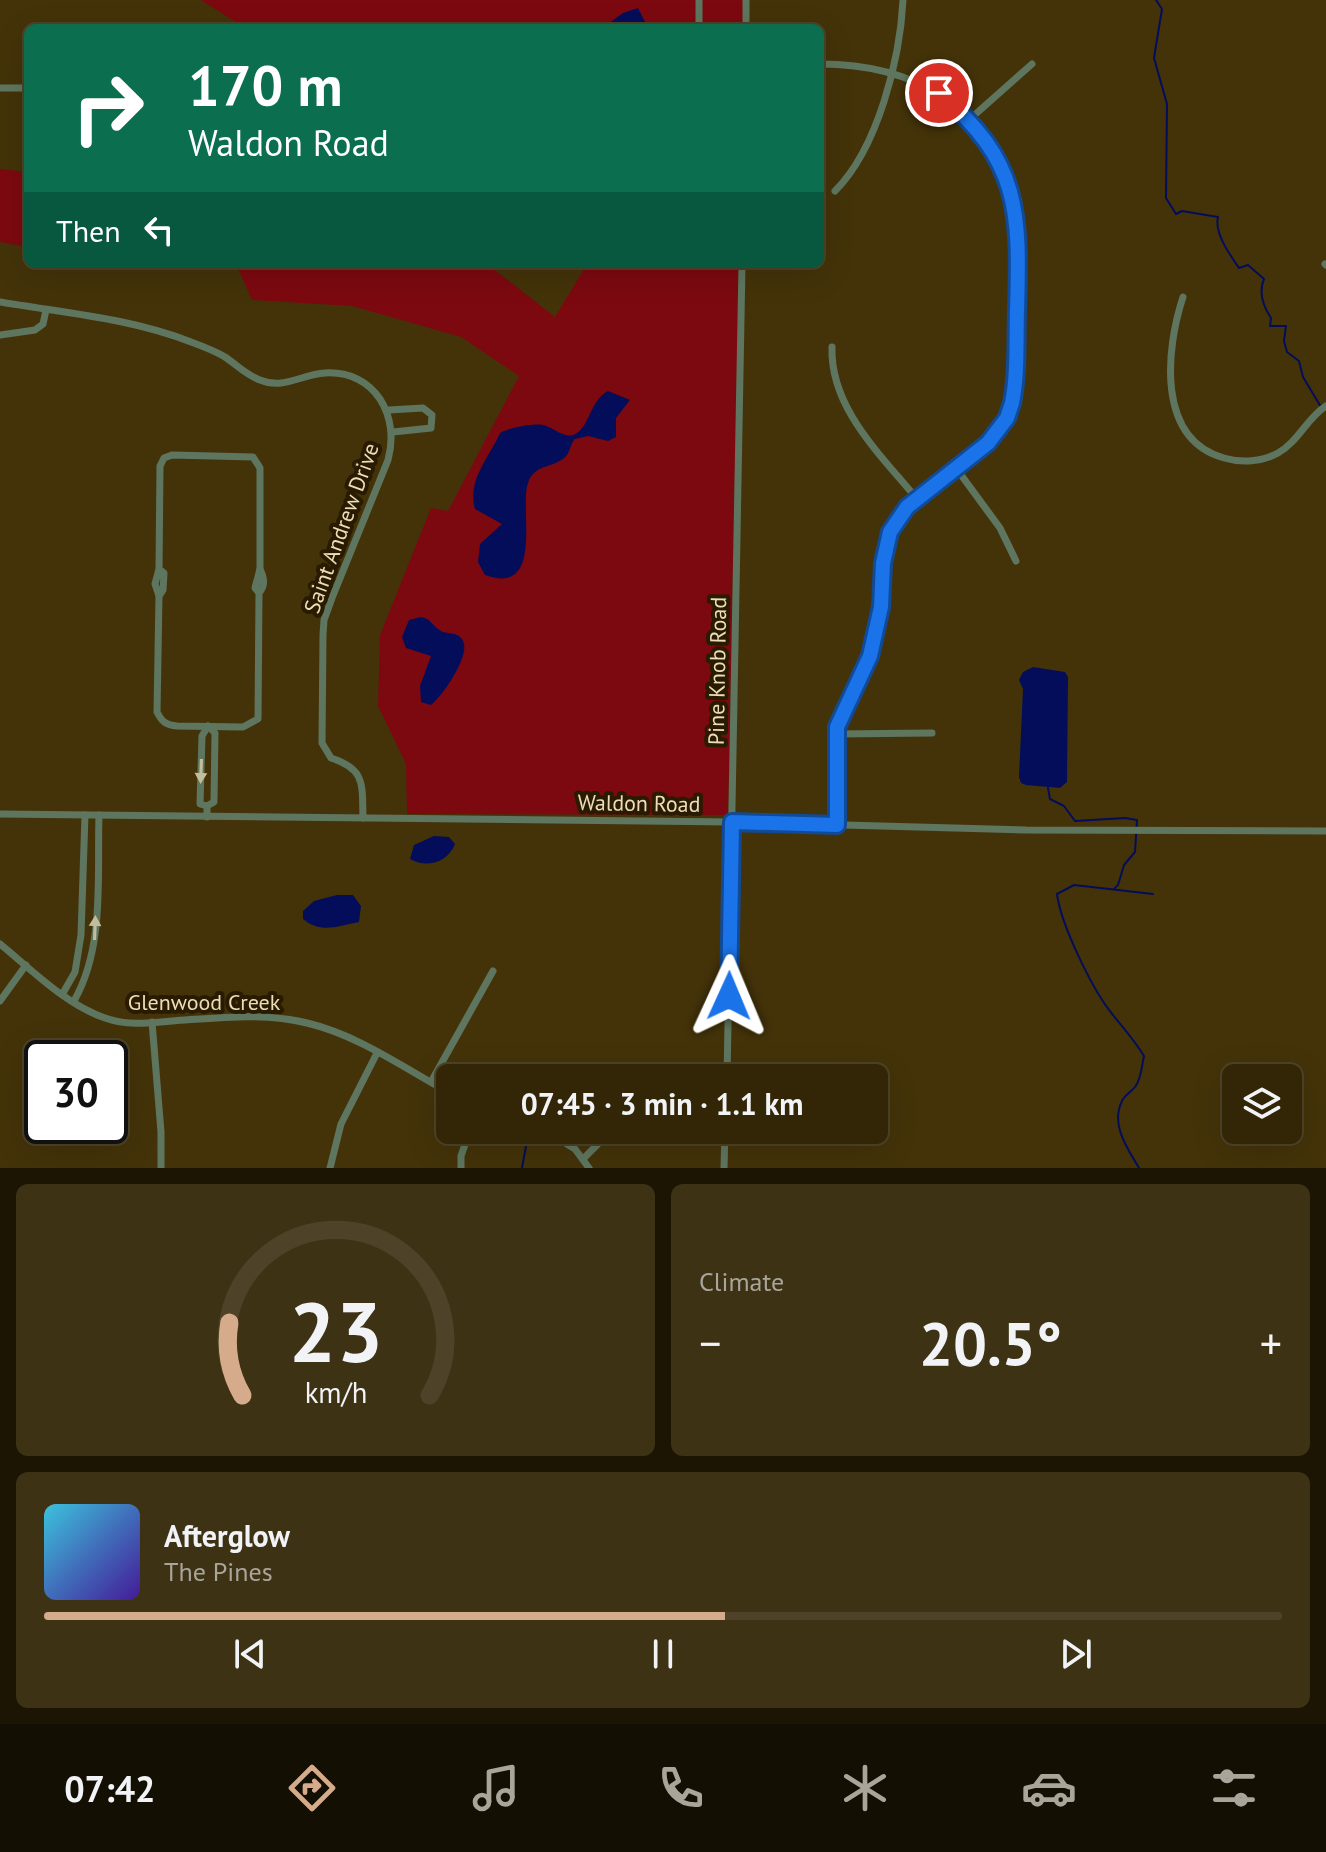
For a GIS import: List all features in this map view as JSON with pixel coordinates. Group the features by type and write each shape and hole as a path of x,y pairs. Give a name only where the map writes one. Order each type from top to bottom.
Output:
{"street":[{"path":"699,0 699,24"},
{"path":"746,0 746,24"},
{"path":"835,191 864,147 892,72 903,0"},
{"path":"824,64 866,66 892,72 939,93 970,119 990,147 1013,198 1018,242 1016,372 1012,403 1007,418 988,443 917,499 895,523 886,543 881,607 870,656 837,734 837,825"},
{"path":"970,119 1032,64"},
{"path":"0,88 24,88"},
{"name":"Pine Knob Road","path":"727,1064 742,268"},
{"path":"1183,297 1174,325 1170,377 1172,403 1191,439 1208,454 1233,461 1257,461 1278,453 1326,406"},
{"path":"0,302 159,330 224,356 246,373 272,383 284,384 324,373 340,374 372,389 389,410 423,408 432,415 431,428 425,431 393,432"},
{"path":"0,335 35,330 43,324 46,310"},
{"path":"832,347 831,367 843,401 917,499"},
{"name":"Saint Andrew Drive","path":"363,818 360,777 349,764 331,758 322,743 323,630 332,598 388,460 393,432 389,410"},
{"path":"208,726 202,736 200,804 207,806 214,802 215,733 208,726 167,725 157,712 159,596 155,584 159,569 160,466 164,458 172,455 253,457 260,468 260,569 264,578 259,593 258,719 243,727 208,726"},
{"path":"956,468 1000,528 1016,561"},
{"path":"837,734 932,733"},
{"path":"207,806 207,817"},
{"name":"Waldon Road","path":"0,814 732,822 1055,831 1326,831"},
{"path":"63,993 75,972 82,900 85,815"},
{"path":"74,1001 88,977 94,951 99,815"},
{"path":"82,900 96,900"},
{"name":"Glenwood Creek","path":"0,944 74,1001 109,1020 152,1022 273,1017 308,1023 377,1053 436,1085"},
{"path":"0,1001 26,965"},
{"path":"431,1082 493,971"},
{"path":"152,1022 161,1168"},
{"path":"330,1168 341,1124 377,1053"},
{"path":"461,1168 465,1144"},
{"path":"568,1144 589,1168"},
{"path":"583,1159 598,1144"},
{"path":"724,1168 725,1144"}],"shaded area":[{"path":"201,0 744,0 743,24 239,24"},
{"path":"638,8 646,24 608,24 623,13"},
{"path":"0,169 24,172 24,246 0,242"},
{"path":"238,268 492,268 555,317 585,268 739,268 728,815 407,814 406,764 378,706 380,635 431,508 448,511 519,376 461,337 352,306 252,300"},
{"path":"608,391 630,400 616,418 616,437 608,441 588,436 575,439 567,455 535,472 528,483 526,495 523,562 516,573 504,578 485,575 478,562 480,544 502,524 475,509 474,488 500,433 539,425 573,435 583,427 597,401"},
{"path":"421,617 441,631 459,636 464,647 454,675 431,705 421,702 420,686 431,656 406,648 402,637 409,620"},
{"path":"1033,667 1065,672 1068,677 1067,782 1060,788 1026,785 1021,783 1019,777 1023,689 1019,680 1023,672"},
{"path":"434,836 449,837 455,844 452,850 436,862 423,863 410,859 414,845"},
{"path":"337,895 353,895 361,906 359,922 323,928 303,919 303,911 314,901"}],"waterway":[{"path":"1156,0 1162,9 1154,58 1167,104 1166,198 1176,214 1182,211 1218,217 1221,237 1239,268 1248,265 1264,279 1261,294 1271,318 1270,326 1286,326 1284,341 1287,352 1299,361 1303,377 1321,407"},
{"path":"1048,788 1050,799 1064,806 1075,821 1137,820 1135,852 1124,865 1114,889"},
{"path":"1139,1168 1122,1136 1118,1119 1122,1101 1139,1080 1144,1056 1105,1004 1088,974 1071,940 1057,894 1074,885 1153,894"},
{"path":"522,1168 526,1144"}],"route":[{"path":"729,996 732,822 837,825 837,727 870,656 881,607 883,563 890,532 907,507 988,443 1007,418 1015,391 1018,242 1013,198 1003,171 982,132 939,93"}]}
